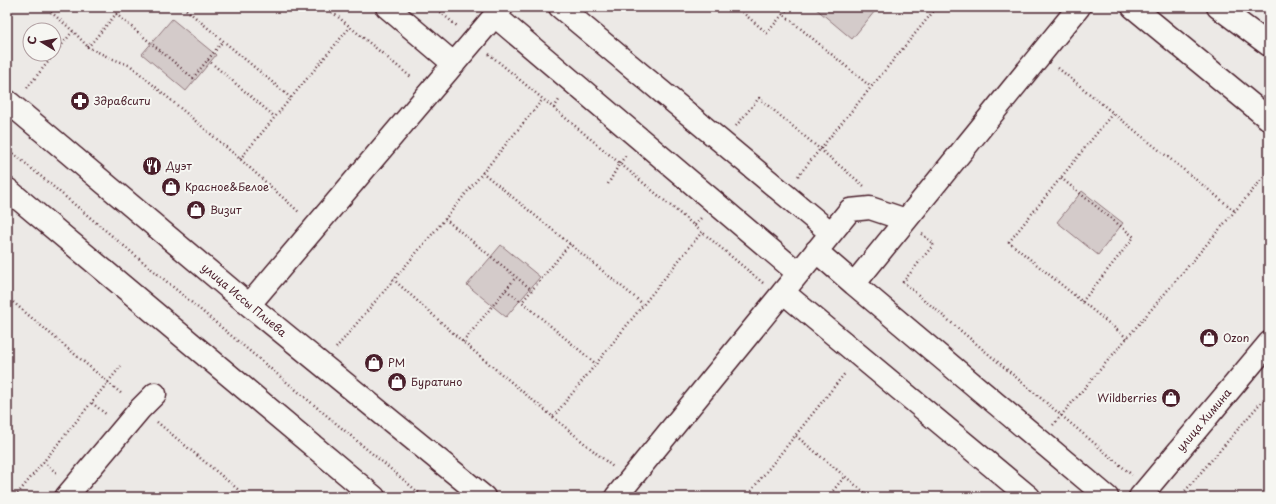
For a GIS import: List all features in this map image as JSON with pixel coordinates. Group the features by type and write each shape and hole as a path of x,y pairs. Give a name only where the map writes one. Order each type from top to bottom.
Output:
{"street":[{"path":"387,7 454,64"},
{"path":"560,7 832,233"},
{"path":"854,284 1078,7"},
{"path":"1133,7 1269,119"},
{"path":"1218,7 1269,45"},
{"path":"249,305 499,11 640,138 798,273"},
{"name":"улица Иссы Плиева","path":"15,97 249,305 484,497"},
{"path":"7,189 374,497"},
{"path":"616,497 850,210 870,208 906,220"},
{"path":"816,251 1107,497"},
{"path":"781,294 1028,497"},
{"name":"улица Химина","path":"1144,492 1269,343"},
{"path":"66,497 140,409 155,394"}],"path":[{"path":"7,12 11,7"},
{"path":"45,7 73,31 88,47 108,58 131,66 240,159 316,227"},
{"path":"88,47 122,7"},
{"path":"183,7 291,98"},
{"path":"328,7 429,93"},
{"path":"434,7 702,232 781,294"},
{"path":"736,7 767,33 789,7"},
{"path":"784,193 937,7"},
{"path":"116,14 193,78 223,41"},
{"path":"783,14 871,87"},
{"path":"240,159 350,27"},
{"path":"15,97 73,31"},
{"path":"1041,54 1235,211"},
{"path":"208,60 275,117"},
{"path":"733,130 759,98 868,189"},
{"path":"332,352 445,219 543,99"},
{"path":"1113,113 1009,242 1127,338"},
{"path":"608,184 620,164 640,138"},
{"path":"7,148 424,497"},
{"path":"1040,441 1269,171"},
{"path":"482,172 643,304"},
{"path":"1061,178 1134,237 1082,302"},
{"path":"445,219 532,290"},
{"path":"906,220 934,244 903,282 1061,416 1144,492"},
{"path":"553,417 702,232"},
{"path":"522,302 570,244"},
{"path":"463,342 516,277"},
{"path":"393,279 463,342 629,480"},
{"path":"506,290 596,364"},
{"path":"15,497 121,366"},
{"path":"746,497 849,369"},
{"path":"1180,497 1269,393"},
{"path":"796,436 870,497"},
{"path":"828,497 845,476"}],"shaded area":[{"path":"814,7 870,7 875,11 852,39"},
{"path":"172,19 216,55 186,91 142,54"},
{"path":"1082,191 1123,223 1098,255 1057,222"},
{"path":"501,245 540,277 506,317 467,285"}],"place":[{"name":"Здравсити","path":"80,101"},
{"name":"Дуэт","path":"152,166"},
{"name":"Красное&Белое","path":"171,187"},
{"name":"Визит","path":"196,210"},
{"name":"Ozon","path":"1209,338"},
{"name":"PM","path":"374,363"},
{"name":"Буратино","path":"397,382"},
{"name":"Wildberries","path":"1171,398"}]}
